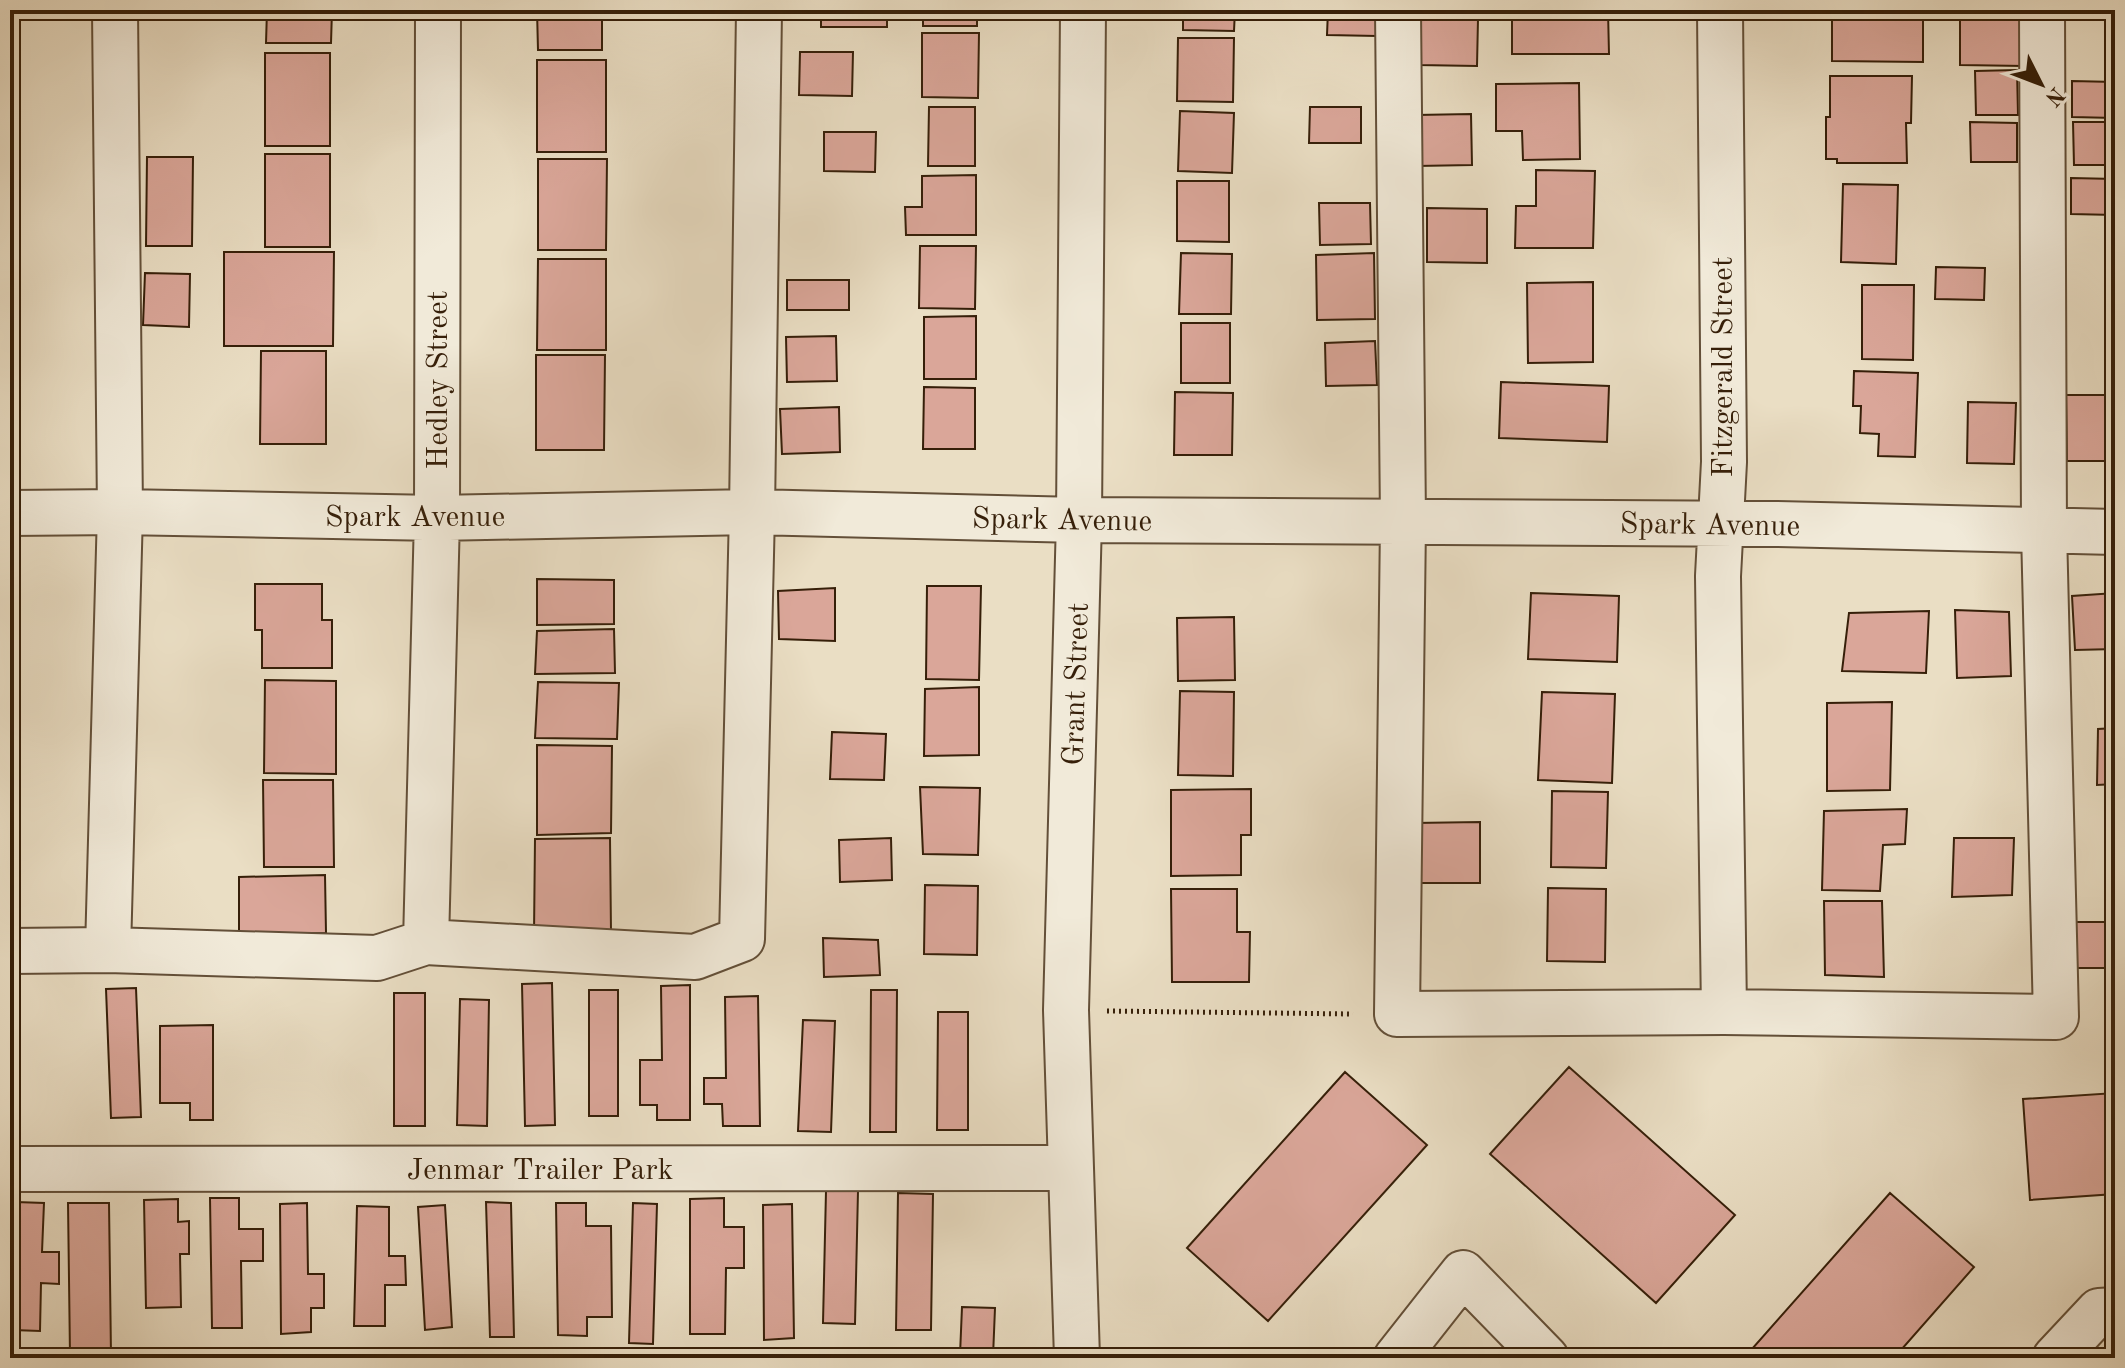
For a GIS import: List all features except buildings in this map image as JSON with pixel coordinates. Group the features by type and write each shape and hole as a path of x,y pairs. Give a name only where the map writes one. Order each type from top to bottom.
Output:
{"street":[{"path":"108,950 120,512 115,10"},
{"name":"Hedley Street","path":"426,942 437,518 438,10"},
{"path":"10,951 108,950 377,958 426,942 695,957 742,939 759,10"},
{"name":"Grant Street","path":"1077,1358 1066,1010 1079,520 1083,10"},
{"path":"1398,10 1403,522 1397,1014 1724,1012 2056,1017 2044,531 2042,10"},
{"name":"Fitzgerald Street","path":"1720,10 1724,462 1719,525 1724,1012"},
{"name":"Spark Avenue","path":"10,513 437,518 752,512 1079,520 1777,524 2115,532"},
{"name":"Jenmar Trailer Park","path":"10,1169 1070,1168"},
{"path":"1396,1358 1463,1273 1546,1358"},
{"path":"2055,1358 2099,1311 2115,1310"}],"path":[{"path":"1120,1011 1397,1014"}]}
